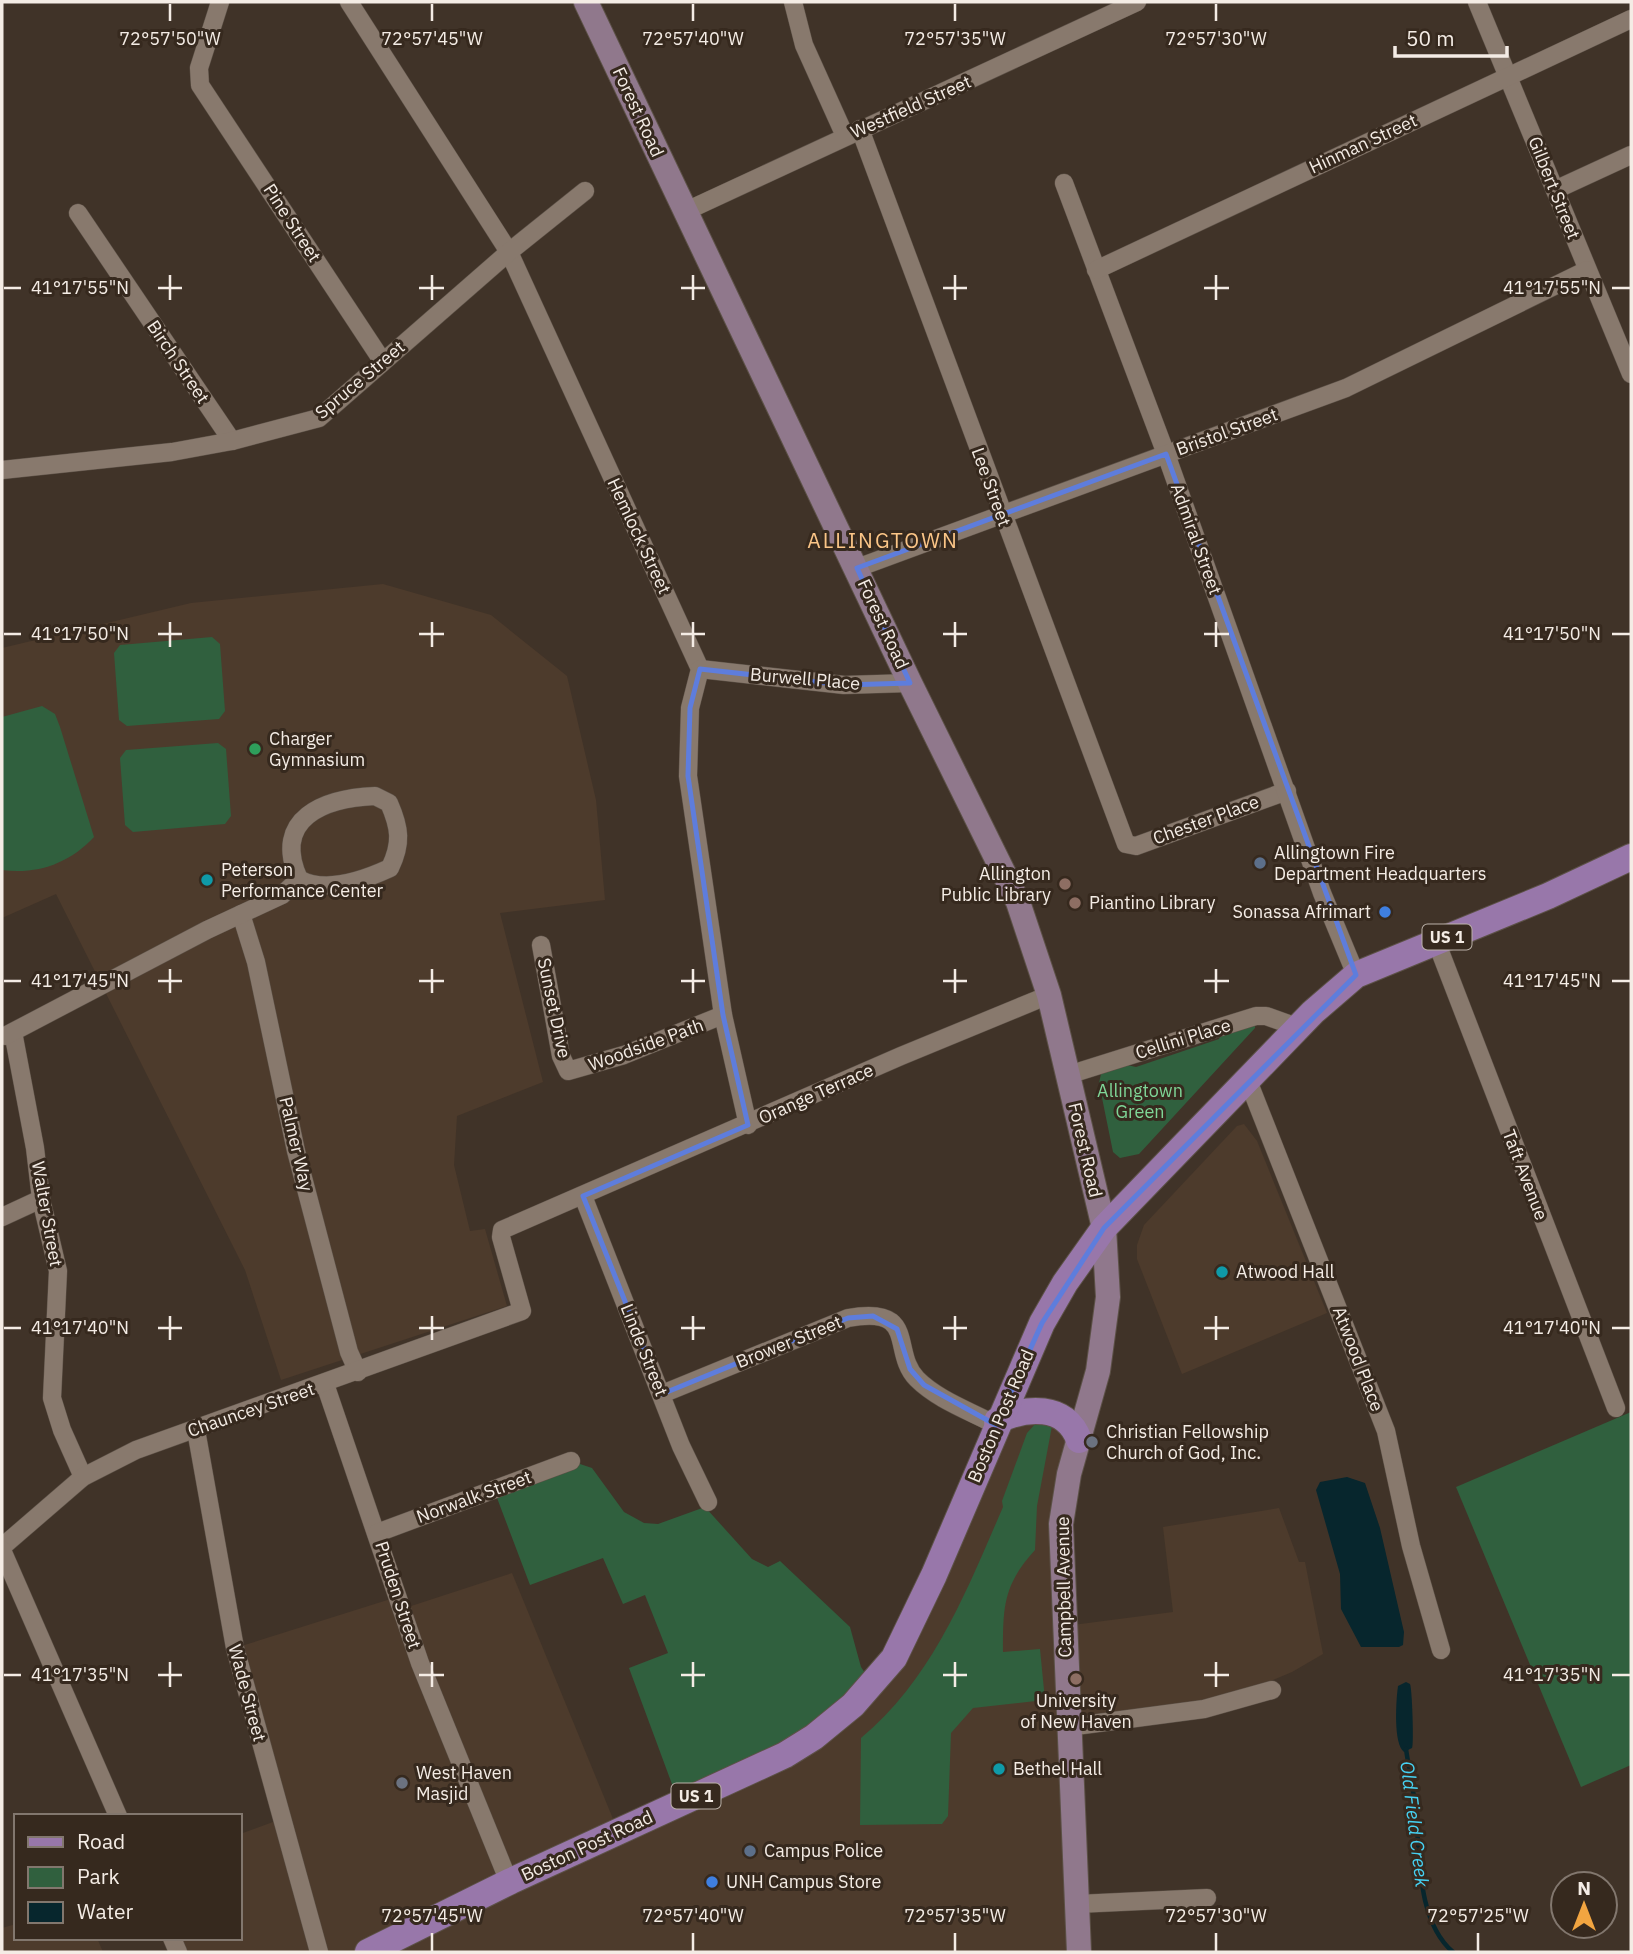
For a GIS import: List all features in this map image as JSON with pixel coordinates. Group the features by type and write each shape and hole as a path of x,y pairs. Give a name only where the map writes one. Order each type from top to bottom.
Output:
{"main road":[{"name":"Forest Road","path":"586,2 910,683 1018,902 1049,995 1104,1228"},
{"name":"Boston Post Road","path":"368,1952 509,1882 785,1755 814,1737 853,1705 894,1658 912,1623 1042,1323 1065,1283 1104,1228 1297,1027 1356,975 1548,895 1631,857"},
{"name":"Campbell Avenue","path":"1079,1952 1061,1524 1065,1491 1102,1350 1108,1297 1104,1228"},
{"path":"997,1423 1020,1411 1045,1411 1068,1422 1079,1440"}],"street":[{"name":"Pine Street","path":"220,2 199,68 200,85 383,362"},
{"name":"Hemlock Street","path":"349,2 509,252 700,669"},
{"name":"Lee Street","path":"793,2 804,45 852,132 1001,513 1126,844"},
{"name":"Westfield Street","path":"684,212 852,132 1005,66 1137,2"},
{"name":"Gilbert Street","path":"1478,2 1630,369"},
{"name":"Hinman Street","path":"1096,270 1631,19"},
{"path":"1555,190 1631,155"},
{"name":"Admiral Street","path":"1064,183 1166,454 1322,893 1356,975"},
{"name":"Spruce Street","path":"2,470 102,461 232,441 319,418 509,252 585,191"},
{"name":"Birch Street","path":"78,213 232,441"},
{"name":"Bristol Street","path":"856,568 1346,388 1587,270"},
{"path":"700,669 690,708 688,776 723,1015 748,1125"},
{"name":"Burwell Place","path":"700,669 844,685 910,683"},
{"name":"Chester Place","path":"1126,844 1136,846 1287,791"},
{"path":"375,796 389,803 400,828 399,850 390,868 340,884 322,886 299,879 292,845 295,830 305,816 344,797 375,796"},
{"path":"7,1034 282,895 299,879"},
{"name":"Palmer Way","path":"241,915 256,962 296,1151 349,1352 358,1372"},
{"name":"Taft Avenue","path":"1436,941 1616,1408"},
{"name":"Sunset Drive","path":"541,945 559,1046 568,1071"},
{"name":"Orange Terrace","path":"583,1196 901,1056 1049,995"},
{"name":"Woodside Path","path":"568,1071 624,1055 723,1015"},
{"name":"Cellini Place","path":"1068,1075 1256,1016 1266,1016 1297,1027"},
{"name":"Walter Street","path":"7,1034 35,1148 41,1199 58,1270 52,1398 62,1430 83,1477"},
{"name":"Atwood Place","path":"1247,1078 1386,1431 1411,1546 1441,1650"},
{"name":"Chauncey Street","path":"2,1548 83,1477 136,1450 523,1311 501,1237 502,1230 583,1196"},
{"name":"Linde Street","path":"583,1196 708,1502"},
{"path":"2,1217 41,1199"},
{"name":"Brower Street","path":"662,1394 848,1318 873,1316 883,1318 897,1329 910,1369 924,1385 997,1423"},
{"name":"Pruden Street","path":"325,1384 420,1664 509,1882"},
{"name":"Wade Street","path":"196,1430 234,1648 319,1952"},
{"name":"Norwalk Street","path":"377,1533 571,1461"},
{"path":"2,1548 117,1814"},
{"path":"1068,1727 1204,1709 1272,1690"},
{"path":"1077,1904 1208,1898"}],"highlighted area":[{"path":"1166,454 1356,975 1104,1228 1042,1323 996,1425 924,1385 910,1369 897,1329 873,1316 848,1318 662,1394 583,1196 748,1125 723,1015 688,776 690,708 700,669 844,685 910,683 857,568"}],"shaded area":[{"path":"383,584 491,615 567,676 596,800 605,900 500,913 543,1082 457,1116 454,1165 470,1231 485,1229 507,1306 281,1380 245,1270 56,894 2,918 2,648 191,603"},
{"path":"1244,1124 1257,1141 1327,1313 1182,1374 1137,1259 1137,1245 1144,1225 1237,1126"},
{"name":"University of New Haven","path":"997,1421 1068,1422 1065,1626 1173,1612 1163,1527 1279,1508 1299,1562 1305,1562 1323,1654 1292,1672 1204,1709 1068,1727 1079,1952 178,1952 173,1940 242,1940 242,1833 281,1819 235,1648 397,1597 402,1609 512,1573 618,1831 873,1685"},
{"path":"14,1925 14,1940 98,1940 103,1952 2,1952 2,1928"}],"green space":[{"path":"212,637 220,644 225,711 219,719 127,726 119,720 114,653 120,645"},
{"path":"42,706 55,714 94,837 74,854 52,865 28,871 2,870 2,717"},
{"path":"218,743 226,749 231,816 225,824 133,832 125,825 120,758 126,750"},
{"name":"Allingtown Green","path":"1255,1025 1139,1154 1120,1158 1113,1152 1099,1083 1101,1074 1127,1065 1136,1067 1219,1039 1221,1033"},
{"path":"1631,1412 1631,1765 1581,1787 1456,1487"},
{"path":"1036,1423 1052,1426 1037,1506 1035,1550 1016,1574 1007,1597 1003,1622 1003,1652 1040,1649 1045,1700 973,1708 951,1733 948,1816 942,1824 860,1825 861,1738 908,1688 946,1631 1003,1507 1002,1501 1027,1433"},
{"path":"571,1461 592,1468 624,1512 644,1523 658,1524 705,1507 752,1559 768,1567 780,1561 850,1627 861,1667 873,1685 853,1705 679,1803 629,1668 668,1653 645,1595 623,1604 603,1558 530,1585 494,1490"}],"water":[{"path":"1347,1477 1365,1483 1380,1528 1404,1632 1403,1645 1399,1647 1361,1647 1341,1609 1340,1574 1316,1490 1320,1482"},
{"path":"1406,1682 1411,1687 1413,1737 1412,1748 1404,1752 1398,1740 1396,1711 1398,1686"}],"waterway":[{"name":"Old Field Creek","path":"1406,1749 1415,1805 1422,1887 1433,1923 1441,1939 1453,1952"}],"place":[{"name":"Charger Gymnasium","path":"255,749"},
{"name":"Allingtown Fire Department Headquarters","path":"1260,863"},
{"name":"Peterson Performance Center","path":"207,880"},
{"name":"Allington Public Library","path":"1065,884"},
{"name":"Piantino Library","path":"1075,903"},
{"name":"Sonassa Afrimart","path":"1385,912"},
{"name":"Atwood Hall","path":"1222,1272"},
{"name":"Christian Fellowship Church of God, Inc.","path":"1092,1442"},
{"name":"University of New Haven","path":"1076,1679"},
{"name":"Bethel Hall","path":"999,1769"},
{"name":"West Haven Masjid","path":"402,1783"},
{"name":"Campus Police","path":"750,1851"},
{"name":"UNH Campus Store","path":"712,1882"}],"district":[{"name":"ALLINGTOWN","path":"883,541"}]}
